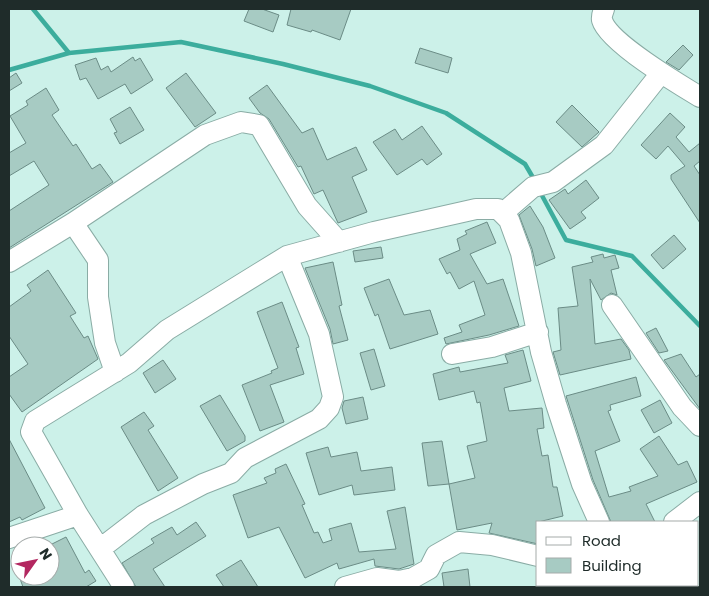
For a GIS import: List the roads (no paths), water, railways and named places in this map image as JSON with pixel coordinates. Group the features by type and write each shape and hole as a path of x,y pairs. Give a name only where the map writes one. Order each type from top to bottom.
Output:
{"street":[{"path":"604,9 602,19 605,26 624,44 661,73 700,97"},
{"path":"503,213 533,187 553,182 604,145 661,73"},
{"path":"9,262 73,223 205,135 241,122 259,125 307,206 339,242"},
{"path":"124,587 78,515 30,432 35,421 129,363 168,330 287,256 476,209 498,209 509,220 521,253 541,352 559,413 582,484 599,521"},
{"path":"73,223 98,260 98,297 105,343 114,372"},
{"path":"100,549 144,515 203,484 231,473 246,458 318,419 329,408 333,397 319,334 287,256"},
{"path":"612,305 682,407 700,426"},
{"path":"452,354 492,346 538,332"},
{"path":"675,521 700,502"},
{"path":"9,538 78,515"},
{"path":"345,587 377,578 400,581 413,578 429,569 436,555 459,542 492,545 536,556"}],"waterway":[{"path":"33,9 69,53"},
{"path":"9,70 69,53 181,42 283,64 370,86 446,113 525,164 535,181"},
{"path":"539,190 566,240 632,256 700,326"}]}
